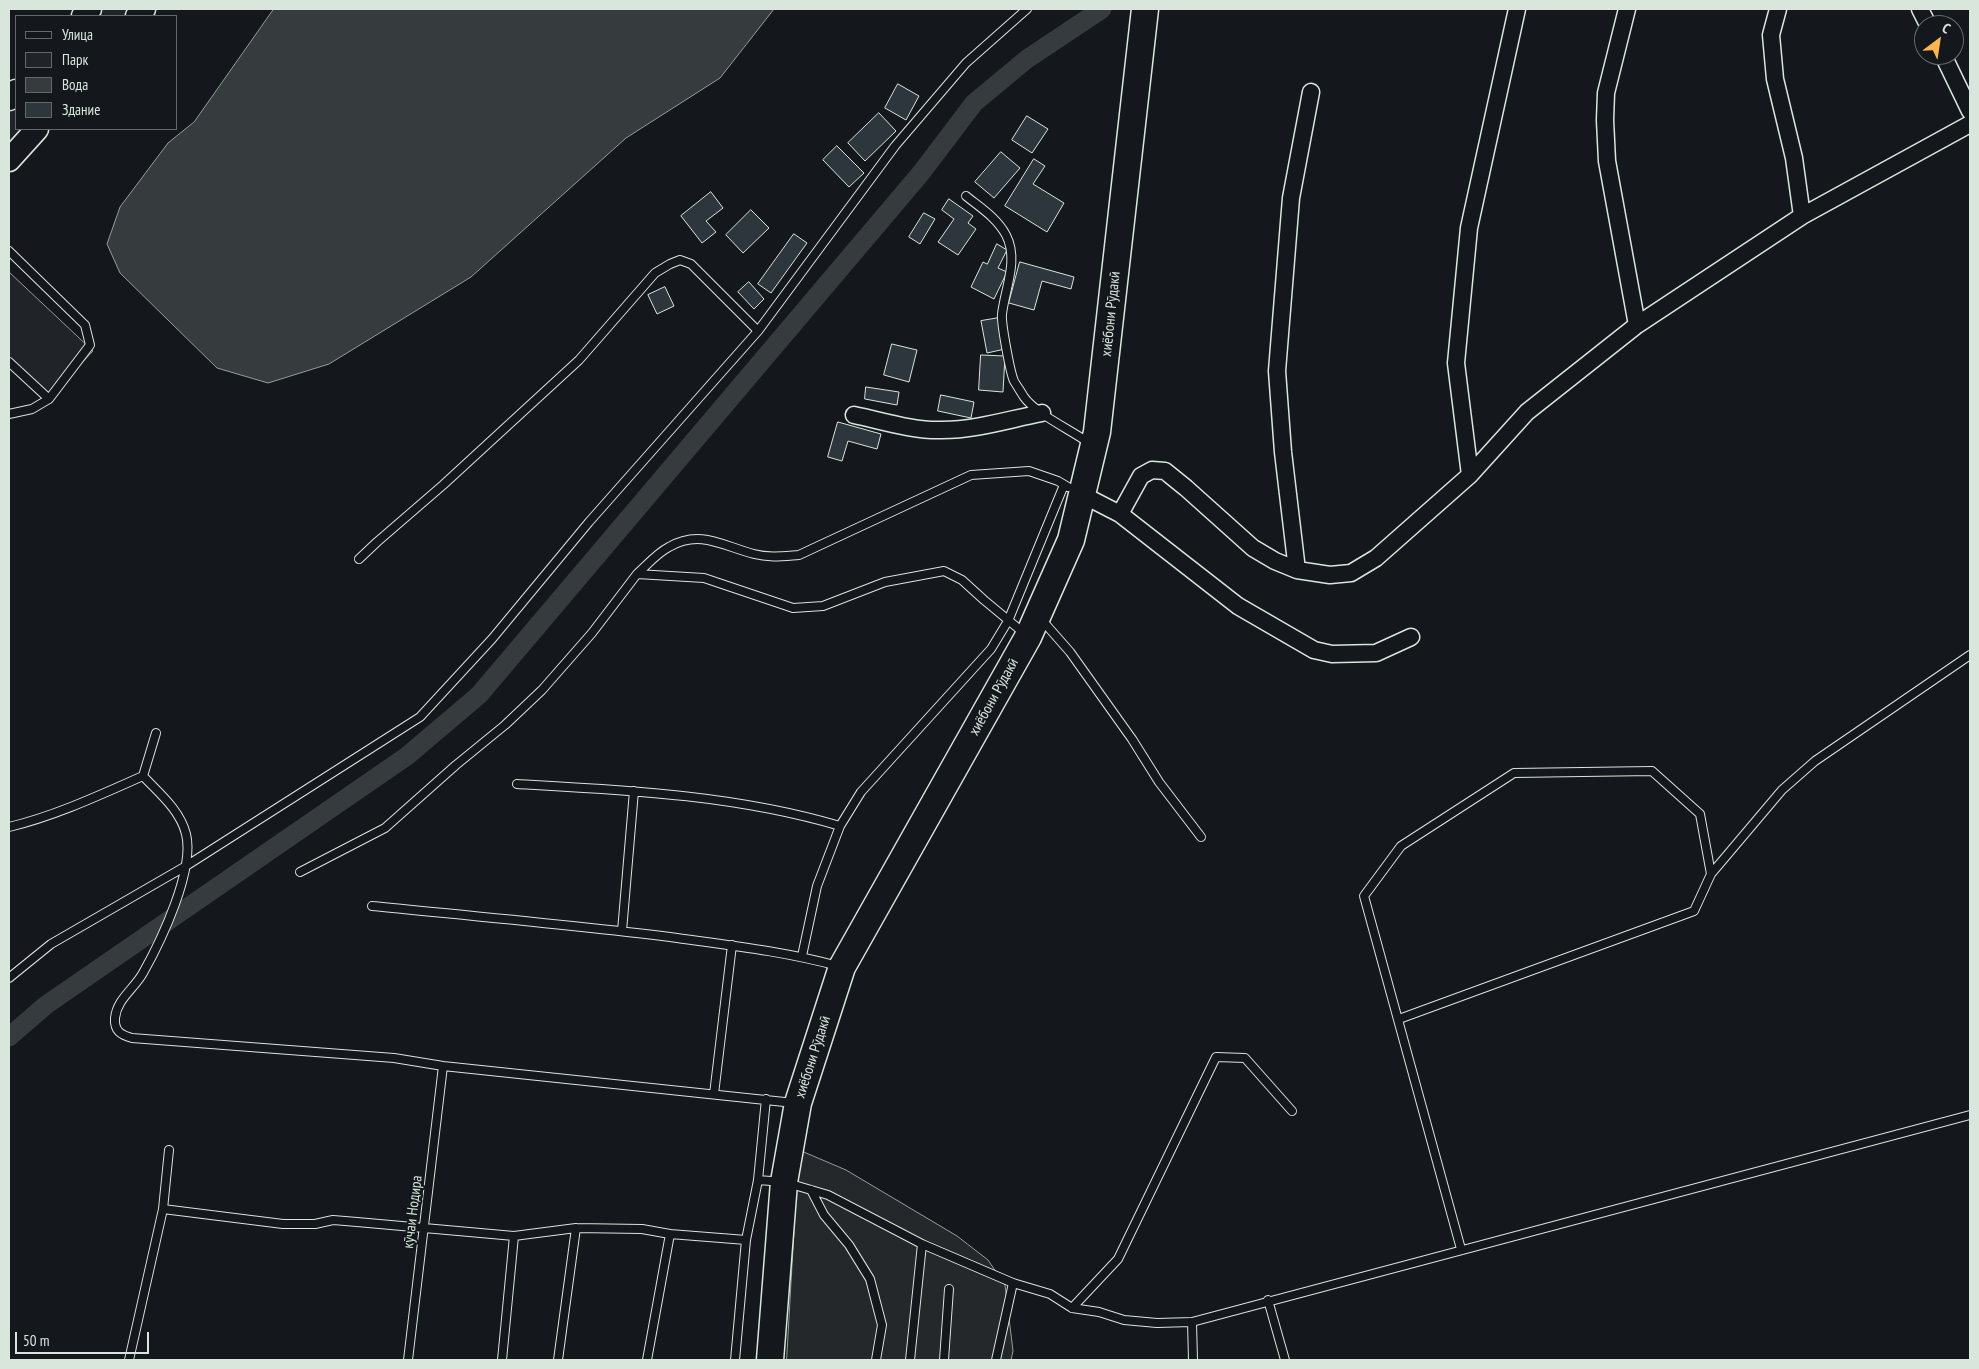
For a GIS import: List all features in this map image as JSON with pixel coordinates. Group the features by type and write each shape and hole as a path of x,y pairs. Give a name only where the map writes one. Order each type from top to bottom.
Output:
{"highway":[{"name":"хиёбони Рӯдакӣ","path":"770,1360 784,1182 798,1103 842,967 1071,540 1074,490 1094,448 1145,9"}],"main road":[{"path":"9,160 36,130"}],"street":[{"path":"1470,475 1456,363 1469,228 1517,9"},
{"path":"1628,9 1606,92 1605,120 1607,161 1637,325"},
{"path":"1778,9 1771,35 1775,79 1794,158 1802,216"},
{"path":"1948,65 1970,111"},
{"path":"1297,570 1283,452 1277,371 1292,198 1311,92"},
{"path":"1120,514 1141,476 1152,470 1165,472 1254,548 1275,561 1297,570 1330,575 1351,573 1376,558 1470,475 1528,412 1637,325 1802,216 1970,124"},
{"path":"854,415 905,426 942,430 960,429 1042,413"},
{"path":"1074,490 1120,514 1238,606 1314,650 1332,654 1376,654 1411,637"}],"lane":[{"path":"9,978 51,944 186,866 420,716 492,639 589,522 758,331 895,146 966,63 1027,9"},
{"path":"966,196 996,220 1007,236 1012,251 1002,316 1013,380 1025,399 1042,413 1073,431 1094,448"},
{"path":"9,251 85,325 90,345 49,399 32,410 9,414"},
{"path":"359,559 579,360 655,273 670,264 680,260 691,264 758,331"},
{"path":"9,362 49,399"},
{"path":"300,872 385,828 456,765 505,725 542,690 592,633 637,574 668,547 685,539 704,538 754,554 771,557 800,555 971,475 1029,471 1074,490"},
{"path":"637,574 704,578 793,608 823,606 884,582 944,571 962,580 1025,624 1070,652 1132,739 1159,782 1201,837"},
{"path":"802,956 817,886 840,826 861,792 991,649 1025,624"},
{"path":"1399,1019 1694,911 1711,874 1782,790 1815,761 1970,655"},
{"path":"9,827 91,799 143,776 156,733"},
{"path":"1461,1249 1364,896 1402,846 1514,773 1652,771 1700,814 1711,874"},
{"path":"143,776 171,805 186,834 186,866 164,928 142,975 118,1005 115,1027 122,1035 266,1050 394,1058 443,1066 798,1103"},
{"path":"517,784 634,791 801,814 840,826"},
{"path":"622,931 634,791"},
{"path":"372,906 622,931 732,945 802,956 842,967"},
{"path":"714,1094 732,945"},
{"path":"1072,1308 1118,1259 1216,1057 1245,1058 1292,1111"},
{"name":"кӯчаи Нодира","path":"408,1360 443,1066"},
{"path":"735,1360 746,1240 758,1180 766,1099"},
{"path":"758,1180 784,1182 828,1195 922,1244 1013,1283 1050,1294 1072,1308 1124,1320 1192,1322 1268,1300 1970,1115"},
{"path":"128,1360 163,1208 169,1150"},
{"path":"811,1190 824,1215 849,1245 870,1279 882,1325 876,1360"},
{"path":"163,1208 283,1224 315,1224 333,1220 514,1236 576,1228 642,1229 670,1234 746,1240"},
{"path":"558,1360 576,1228"},
{"path":"647,1360 670,1234"},
{"path":"502,1360 514,1236"},
{"path":"910,1360 922,1244"},
{"path":"996,1360 1013,1283"},
{"path":"944,1360 949,1289"},
{"path":"1268,1300 1286,1360"},
{"path":"1192,1322 1193,1360"}],"green space":[{"path":"90,9 132,9 126,15 84,15"},
{"path":"15,93 15,130 24,130 9,147 9,100"},
{"path":"9,272 93,351 50,397 9,358"}],"shaded area":[{"path":"799,1150 846,1170 957,1236 988,1260 1005,1285 1013,1351 1011,1360 787,1360"}],"water":[{"path":"274,9 774,9 720,78 626,138 471,277 329,364 268,383 217,368 120,273 107,244 120,207 168,143 194,122"}],"building":[{"path":"898,84 919,96 906,120 885,108"},
{"path":"879,113 896,131 865,161 848,143"},
{"path":"1027,116 1048,129 1032,153 1012,140"},
{"path":"837,146 864,173 849,187 823,160"},
{"path":"1001,152 1020,168 994,198 975,182"},
{"path":"1034,159 1045,166 1033,184 1064,203 1047,232 1005,206"},
{"path":"711,192 723,208 706,221 716,232 702,243 681,216"},
{"path":"949,199 973,216 968,223 976,229 958,255 938,242 954,219 942,210"},
{"path":"751,210 769,228 743,253 726,235"},
{"path":"924,213 935,219 920,244 909,237"},
{"path":"794,234 807,243 771,293 758,284"},
{"path":"997,244 1007,250 998,268 1007,272 994,299 971,287 983,262 987,264"},
{"path":"1020,262 1074,277 1071,289 1042,281 1034,310 1009,303"},
{"path":"749,282 764,299 754,309 738,292"},
{"path":"665,287 674,306 657,314 648,295"},
{"path":"999,318 1005,349 987,353 981,321"},
{"path":"892,344 917,350 909,382 884,375"},
{"path":"981,355 1005,356 1003,392 979,390"},
{"path":"866,387 899,392 897,405 865,399"},
{"path":"941,395 974,402 971,418 938,411"},
{"path":"838,422 881,434 877,449 848,441 842,461 828,457"}],"waterway":[{"path":"9,1037 46,1005 407,756 479,695 921,173 974,103 1027,59 1102,9"}]}
